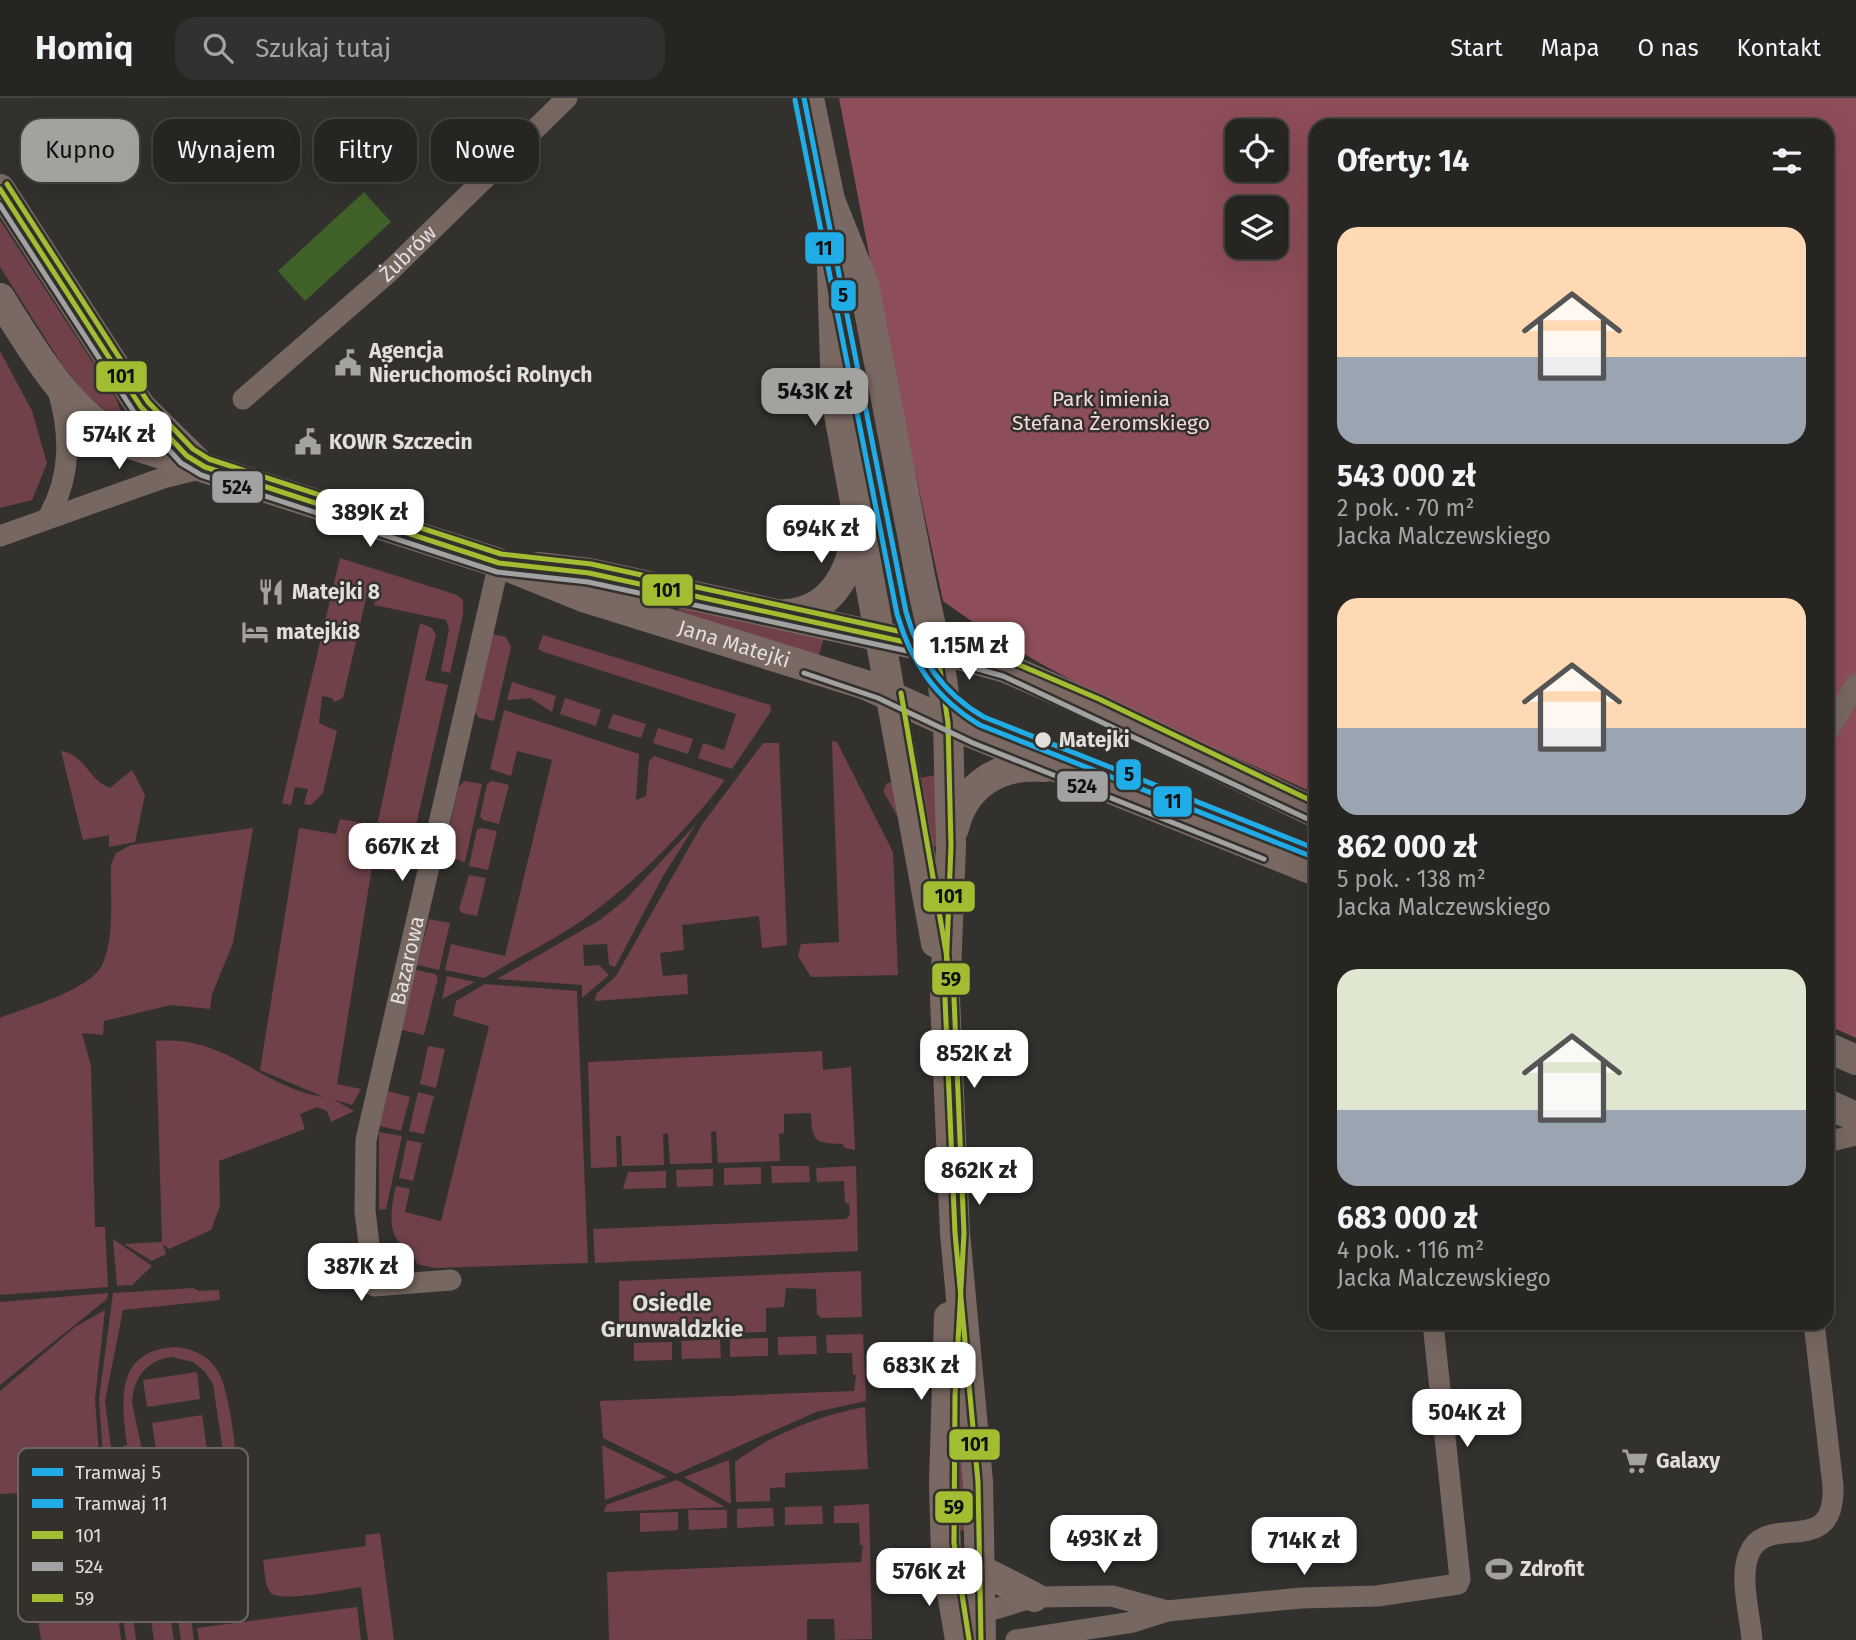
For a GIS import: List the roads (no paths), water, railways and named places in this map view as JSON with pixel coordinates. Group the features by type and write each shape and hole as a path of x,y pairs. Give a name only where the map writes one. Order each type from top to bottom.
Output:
{"street":[{"name":"Żubrów","path":"243,399 388,273 567,98"},
{"path":"809,98 830,200 836,398 892,695 945,999"},
{"path":"0,189 141,407 187,456 205,467"},
{"path":"830,200 864,285 921,581 937,649 948,723 951,846 945,999 955,1233 972,1394 979,1569 970,1629"},
{"name":"Jana Matejki","path":"0,298 56,383 74,404 109,433 157,454 205,467 499,563 586,598 837,674 892,695 948,723 1309,868"},
{"path":"47,519 57,501 67,461 65,416 56,383"},
{"path":"0,536 163,478 205,467"},
{"path":"777,614 805,611 820,605 836,590 852,557 857,512"},
{"name":"Jana Matejki","path":"499,563 589,573 937,649 1006,668 1309,810"},
{"name":"Bazarowa","path":"451,1280 374,1286 365,1211 366,1140 499,563"},
{"path":"1834,721 1856,684"},
{"path":"951,846 959,812 971,793 985,779 1007,770 1027,767 1066,771"},
{"path":"1834,1050 1856,1060"},
{"path":"1834,1107 1856,1117"},
{"path":"1834,1140 1856,1135"},
{"path":"955,1233 944,1485 946,1557 970,1629"},
{"path":"1016,1640 1133,1622 1167,1611 1301,1598 1410,1592 1458,1584 1460,1579 1434,1330"},
{"path":"1752,1640 1746,1574 1749,1551 1770,1536 1816,1529 1825,1522 1833,1506 1815,1330"},
{"path":"979,1569 1034,1597"},
{"path":"970,1629 1034,1597 1112,1596 1167,1611"}],"tram line":[{"name":"5","path":"804,98 906,612 911,629 934,673 956,697 984,717 1309,846"},
{"name":"11","path":"795,100 897,614 910,648 927,678 950,703 980,725 1309,855"}],"place":[{"name":"Agencja Nieruchomości Rolnych","path":"348,363"},
{"name":"KOWR Szczecin","path":"308,442"},
{"name":"Matejki 8","path":"271,592"},
{"name":"matejki8","path":"255,632"},
{"name":"Matejki","path":"1043,740"},
{"name":"Galaxy","path":"1635,1461"},
{"name":"Zdrofit","path":"1499,1569"}],"district":[{"name":"Osiedle Grunwaldzkie","path":"672,1316"}],"park label":[{"name":"Park imienia Stefana Żeromskiego","path":"1111,411"}]}
